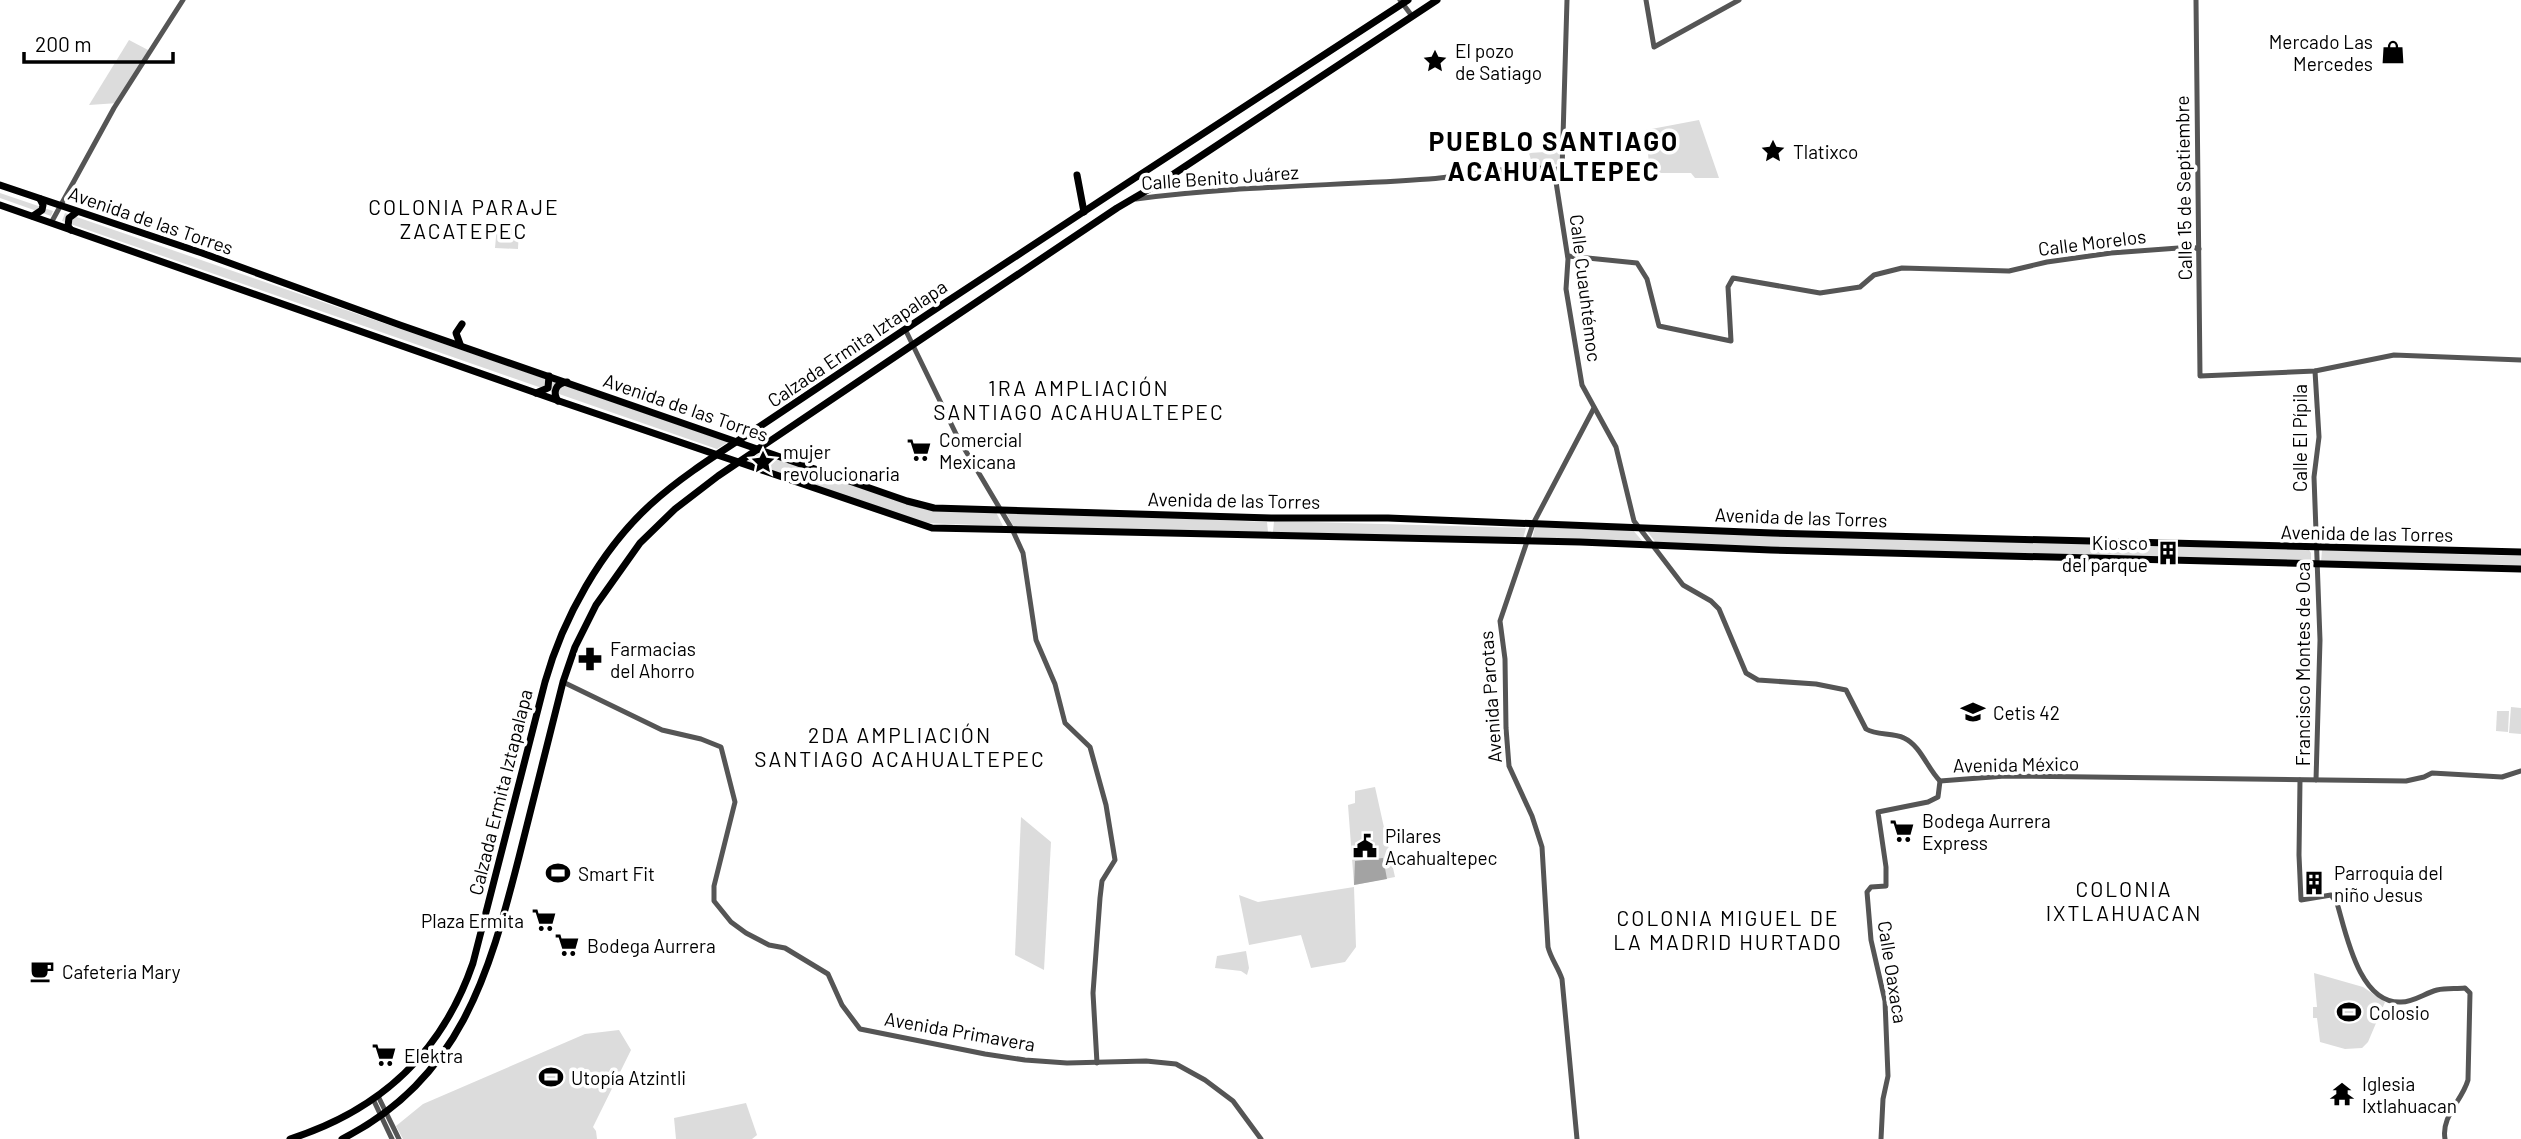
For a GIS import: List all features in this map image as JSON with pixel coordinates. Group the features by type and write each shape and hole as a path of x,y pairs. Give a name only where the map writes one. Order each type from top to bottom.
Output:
{"main road":[{"name":"Calzada Ermita Iztapalapa","path":"342,1139 382,1114 404,1096 440,1056 457,1032 481,988 504,915 563,682 577,642 596,605 621,567 655,526 694,493 914,344 1437,0"},
{"name":"Calzada Ermita Iztapalapa","path":"290,1139 334,1122 376,1098 402,1077 429,1049 444,1028 469,975 545,682 562,636 606,556 642,513 681,480 737,441 1403,1"},
{"path":"1167,156 1177,172"},
{"path":"1077,175 1084,212"},
{"name":"Avenida de las Torres","path":"0,185 758,449 923,505 947,509 1270,518 1388,518 1747,532 2521,552"},
{"path":"32,216 42,210 40,199"},
{"name":"Avenida de las Torres","path":"0,205 924,526 947,529 1271,534 1394,540 2521,569"},
{"path":"71,230 68,226 69,218 78,212"},
{"path":"1045,236 1054,250"},
{"path":"461,345 456,333 462,324"},
{"path":"536,393 548,388 549,376"},
{"path":"559,401 555,394 556,389 562,383 568,382"},
{"path":"1270,518 1271,534"},
{"path":"582,596 596,605"},
{"path":"562,636 577,642"}],"street":[{"path":"51,223 114,108 183,0"},
{"name":"Calle Cuauhtémoc","path":"1567,0 1560,170 1556,182 1568,256 1566,289 1583,385 1616,447 1634,521 1638,527"},
{"path":"1646,0 1654,47 1739,0"},
{"name":"Calle 15 de Septiembre","path":"2196,0 2200,376 2315,371"},
{"path":"1403,1 1412,16"},
{"name":"Calle Benito Juárez","path":"1132,199 1198,191 1443,178 1520,169 1560,170"},
{"name":"Calle Morelos","path":"1568,256 1637,263 1647,279 1659,326 1731,341 1728,287 1733,278 1814,293 1860,287 1874,275 1902,268 2009,271 2038,263 2111,253 2192,247 2199,249"},
{"path":"905,329 957,438 1012,529 1026,561 1030,611 1036,640 1055,684 1065,723 1090,747 1106,805 1115,860 1102,881 1101,890 1093,993 1097,1063"},
{"path":"2315,371 2395,355 2521,360"},
{"name":"Calle El Pípila","path":"2315,371 2319,438 2314,470 2318,547"},
{"path":"1528,542 1533,524 1594,408"},
{"name":"Avenida México","path":"1638,527 1683,585 1711,601 1719,609 1746,673 1751,678 1816,684 1846,690 1866,729 1902,736 1915,745 1940,781 2005,776 2406,781 2441,772 2502,778 2521,771"},
{"name":"Avenida Parotas","path":"1528,542 1500,621 1506,659 1509,766 1532,816 1542,848 1548,947 1562,979 1577,1139"},
{"name":"Francisco Montes de Oca","path":"2316,780 2320,640 2318,547"},
{"name":"Avenida Primavera","path":"563,682 662,730 701,739 721,747 735,802 715,886 714,901 731,922 746,933 769,945 785,947 828,974 842,1005 860,1029 985,1054 1046,1062 1146,1061 1176,1064 1205,1080 1233,1101 1261,1139"},
{"path":"2300,780 2301,900 2331,895 2337,902 2358,968 2367,985 2387,999 2402,1003 2437,990 2465,988 2470,992 2468,1080 2465,1091 2444,1125 2445,1139"},
{"name":"Calle Oaxaca","path":"1881,1139 1883,1099 1888,1076 1885,1001 1871,940 1867,892 1871,887 1886,886 1878,812 1928,802 1938,797 1940,781"},
{"path":"376,1098 392,1139"},
{"path":"382,1114 399,1139"}],"shaded area":[{"path":"129,40 150,51 118,103 89,105"},
{"path":"1699,120 1719,178 1695,178 1691,173 1658,173 1657,165 1649,165 1646,130"},
{"path":"1561,140 1560,164 1533,167 1529,153 1545,152 1544,141"},
{"path":"0,193 53,211 51,216 0,198"},
{"path":"65,213 728,442 717,449 62,221"},
{"path":"497,226 519,227 518,249 495,248"},
{"path":"760,453 927,510 996,512 1003,526 923,523 746,462"},
{"path":"1005,511 1267,522 1268,532 1014,527"},
{"path":"1274,521 1526,528 1523,539 1273,532"},
{"path":"1535,527 1632,529 1644,543 1532,540"},
{"path":"1647,531 2309,550 2311,563 1656,543"},
{"path":"2322,550 2521,556 2521,568 2321,562"},
{"path":"2511,707 2521,708 2521,734 2509,733"},
{"path":"2497,711 2509,711 2508,732 2496,731"},
{"path":"1375,787 1395,877 1354,885 1348,805 1355,803 1355,791"},
{"path":"1021,817 1051,842 1044,970 1015,955"},
{"path":"1383,858 1387,879 1354,885 1355,861"},
{"path":"1354,887 1356,947 1345,962 1311,968 1301,935 1249,945 1239,895 1258,902"},
{"path":"1246,951 1249,968 1247,975 1241,971 1215,968 1217,956"},
{"name":"Colosio","path":"2314,973 2363,987 2385,1002 2368,1042 2362,1048 2345,1049 2320,1042 2317,1018 2313,1018 2313,1007 2317,1007"},
{"name":"Utopía Atzintli","path":"619,1030 631,1050 593,1127 597,1139 403,1139 396,1126 423,1104 585,1034"},
{"path":"746,1103 757,1135 752,1139 676,1139 674,1118"}],"place":[{"name":"Mercado Las Mercedes","path":"2393,52"},
{"name":"El pozo de Satiago","path":"1435,61"},
{"name":"Tlatixco","path":"1773,151"},
{"name":"Comercial Mexicana","path":"919,450"},
{"name":"mujer revolucionaria","path":"763,462"},
{"name":"Kiosco del parque","path":"2168,553"},
{"name":"Farmacias del Ahorro","path":"590,659"},
{"name":"Cetis 42","path":"1973,712"},
{"name":"Bodega Aurrera Express","path":"1902,831"},
{"name":"Pilares Acahualtepec","path":"1365,846"},
{"name":"Smart Fit","path":"558,873"},
{"name":"Parroquia del niño Jesus","path":"2314,883"},
{"name":"Plaza Ermita","path":"544,920"},
{"name":"Bodega Aurrera","path":"567,945"},
{"name":"Cafeteria Mary","path":"42,971"},
{"name":"Colosio","path":"2349,1012"},
{"name":"Elektra","path":"384,1055"},
{"name":"Utopía Atzintli","path":"551,1077"},
{"name":"Iglesia Ixtlahuacan","path":"2342,1094"}],"district":[{"name":"PUEBLO SANTIAGO ACAHUALTEPEC","path":"1554,155"},
{"name":"COLONIA PARAJE ZACATEPEC","path":"464,218"},
{"name":"1RA AMPLIACIÓN SANTIAGO ACAHUALTEPEC","path":"1079,399"},
{"name":"2DA AMPLIACIÓN SANTIAGO ACAHUALTEPEC","path":"900,746"},
{"name":"COLONIA IXTLAHUACAN","path":"2124,900"},
{"name":"COLONIA MIGUEL DE LA MADRID HURTADO","path":"1728,929"}]}
